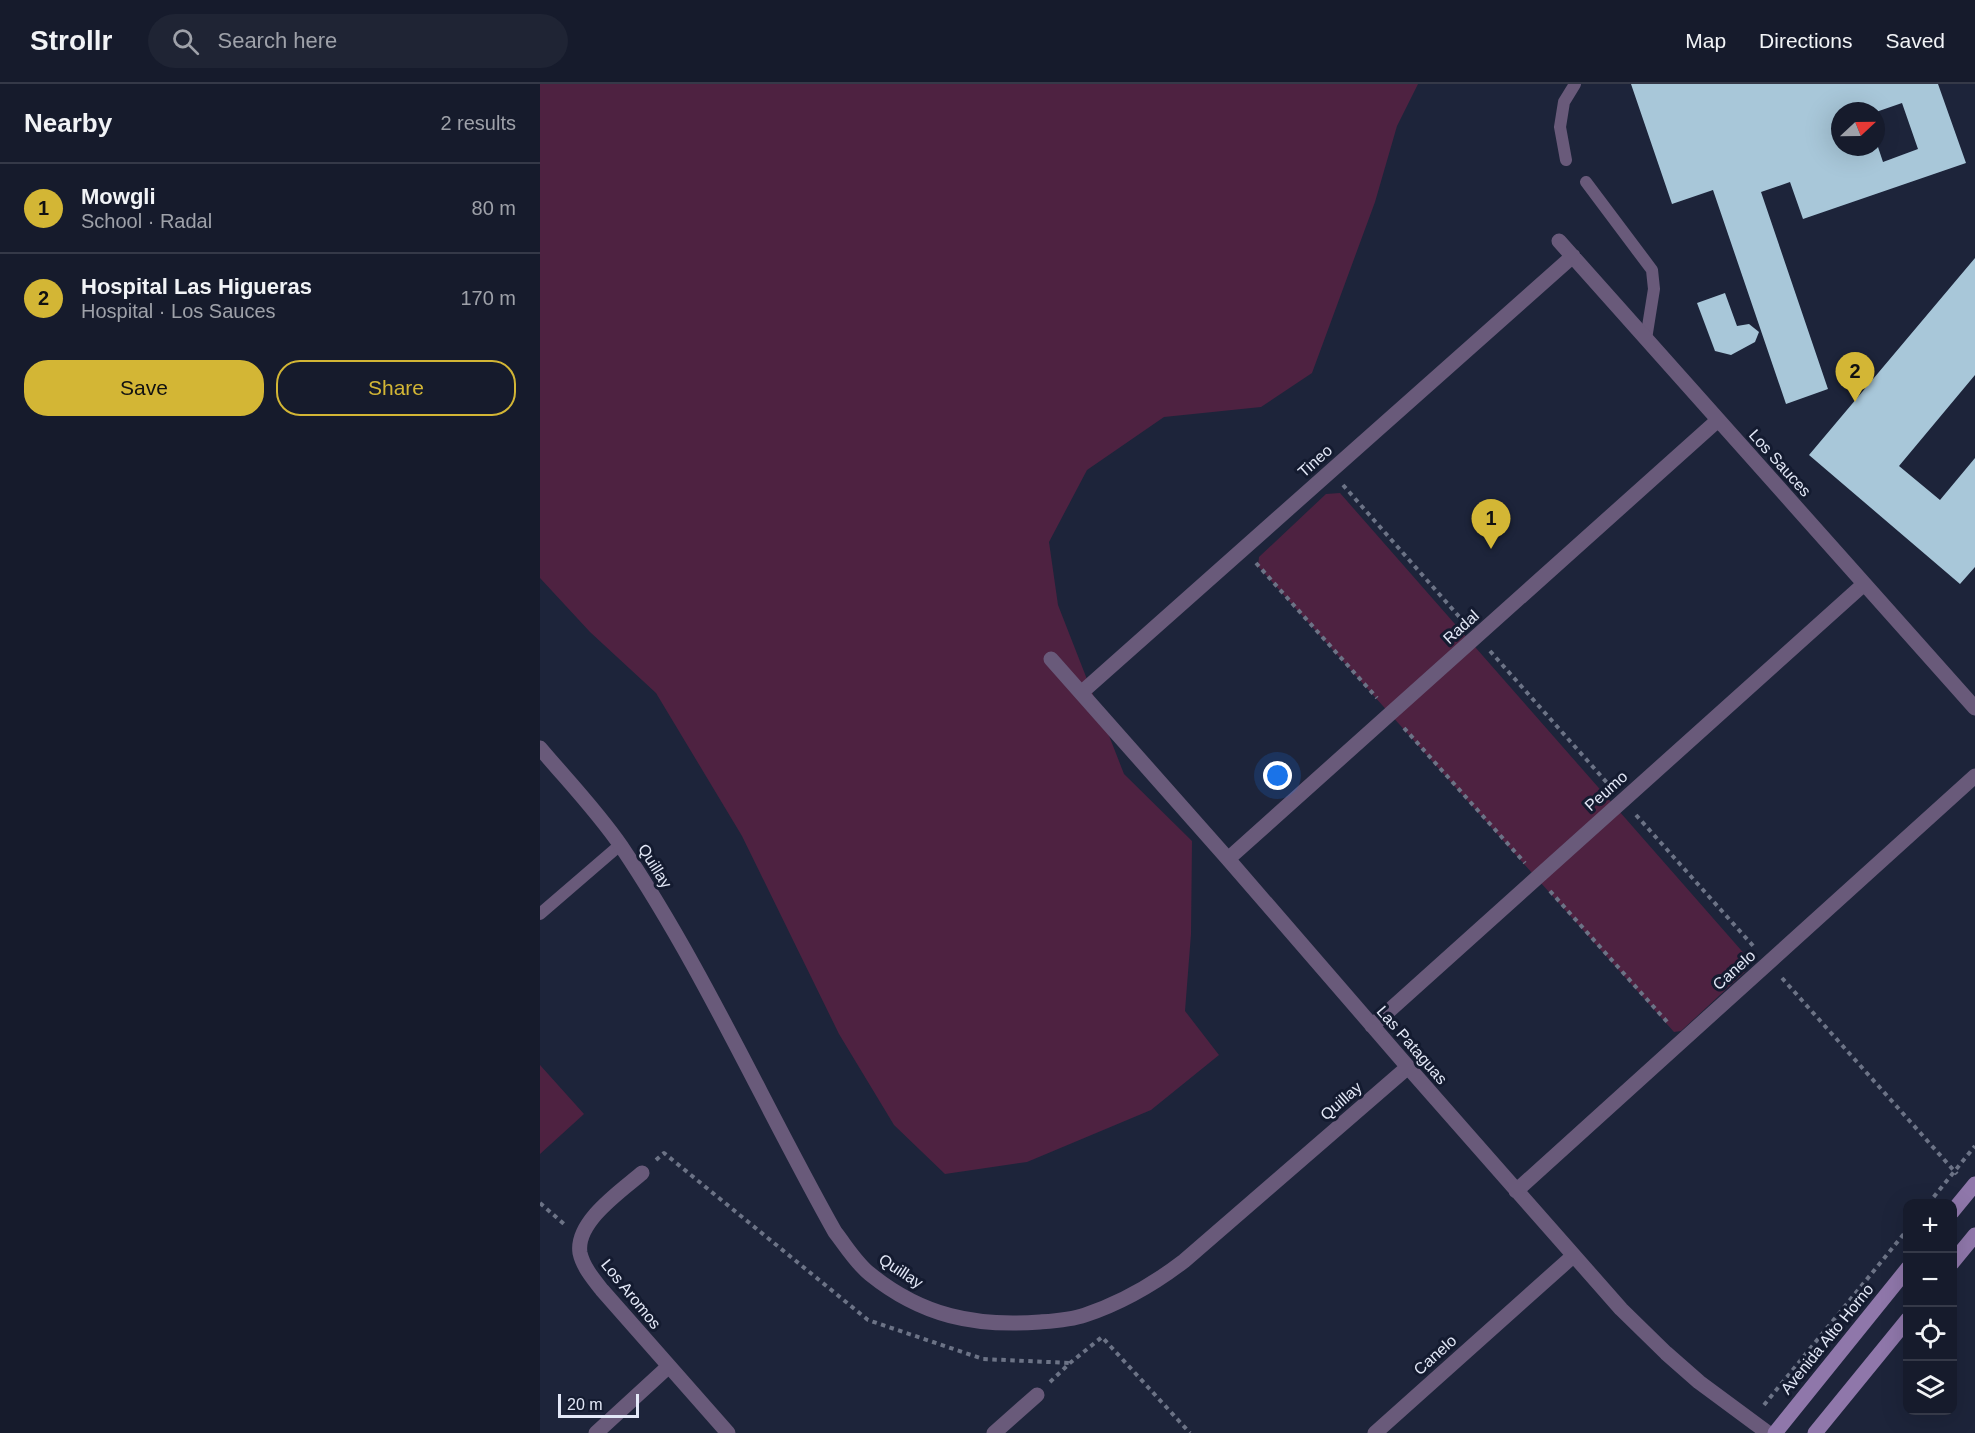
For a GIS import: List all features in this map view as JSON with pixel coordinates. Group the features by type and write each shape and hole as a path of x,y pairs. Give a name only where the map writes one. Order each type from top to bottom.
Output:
{"main road":[{"path":"1957,1207 1973,1187"},
{"path":"1957,1258 1975,1235"},
{"name":"Avenida Alto Horno","path":"1775,1433 1903,1274"},
{"path":"1815,1433 1903,1325"}],"street":[{"name":"Los Sauces","path":"1559,242 1975,708"},
{"name":"Tineo","path":"1081,693 1573,256"},
{"name":"Radal","path":"1228,860 1718,420"},
{"name":"Peumo","path":"1372,1026 1864,584"},
{"name":"Las Pataguas","path":"1051,659 1621,1309 1699,1382 1768,1433"},
{"name":"Quillay","path":"540,748 620,845 683,945 835,1232 868,1273 907,1299 950,1317 1009,1324 1047,1322 1083,1316 1124,1300 1158,1281 1184,1261 1408,1067"},
{"name":"Canelo","path":"1516,1191 1975,776"},
{"path":"582,1239 589,1223 603,1206 642,1173"},
{"name":"Los Aromos","path":"582,1239 580,1253 587,1270 602,1290 728,1433"},
{"name":"Canelo","path":"1375,1433 1573,1256"},
{"path":"596,1433 669,1366"},
{"path":"994,1433 1037,1395"}],"lane":[{"path":"1566,160 1560,127 1563,102 1575,84"},
{"path":"1586,182 1652,270 1654,290 1647,339"},
{"path":"540,914 620,845"}],"path":[{"path":"1330,471 1954,1171 1973,1187"},
{"path":"1243,549 1683,1040"},
{"path":"1931,1199 1975,1146"},
{"path":"540,1203 582,1239"},
{"path":"1751,1421 1903,1235"},
{"path":"1070,1363 1102,1336 1190,1433"}],"shaded area":[{"path":"540,84 1418,84 1397,126 1375,202 1312,373 1261,407 1164,417 1087,470 1049,542 1058,605 1124,774 1192,841 1191,934 1185,1011 1219,1055 1151,1110 1027,1162 945,1174 894,1125 839,1034 742,836 656,693 590,632 540,578"},
{"path":"1340,493 1748,958 1747,970 1681,1031 1674,1032 1258,566 1259,557 1326,494"},
{"path":"540,1065 584,1114 540,1154"}],"building":[{"path":"1631,84 1938,84 1966,163 1803,219 1790,182 1761,192 1828,389 1786,404 1713,190 1672,204"},
{"path":"1975,258 1975,375 1899,466 1940,500 1975,458 1975,567 1960,584 1809,455"},
{"path":"1725,293 1737,326 1749,324 1759,332 1755,342 1731,355 1715,351 1697,303"}],"place":[{"name":"Hospital Las Higueras","path":"1855,402"},
{"name":"Mowgli","path":"1491,549"}]}
